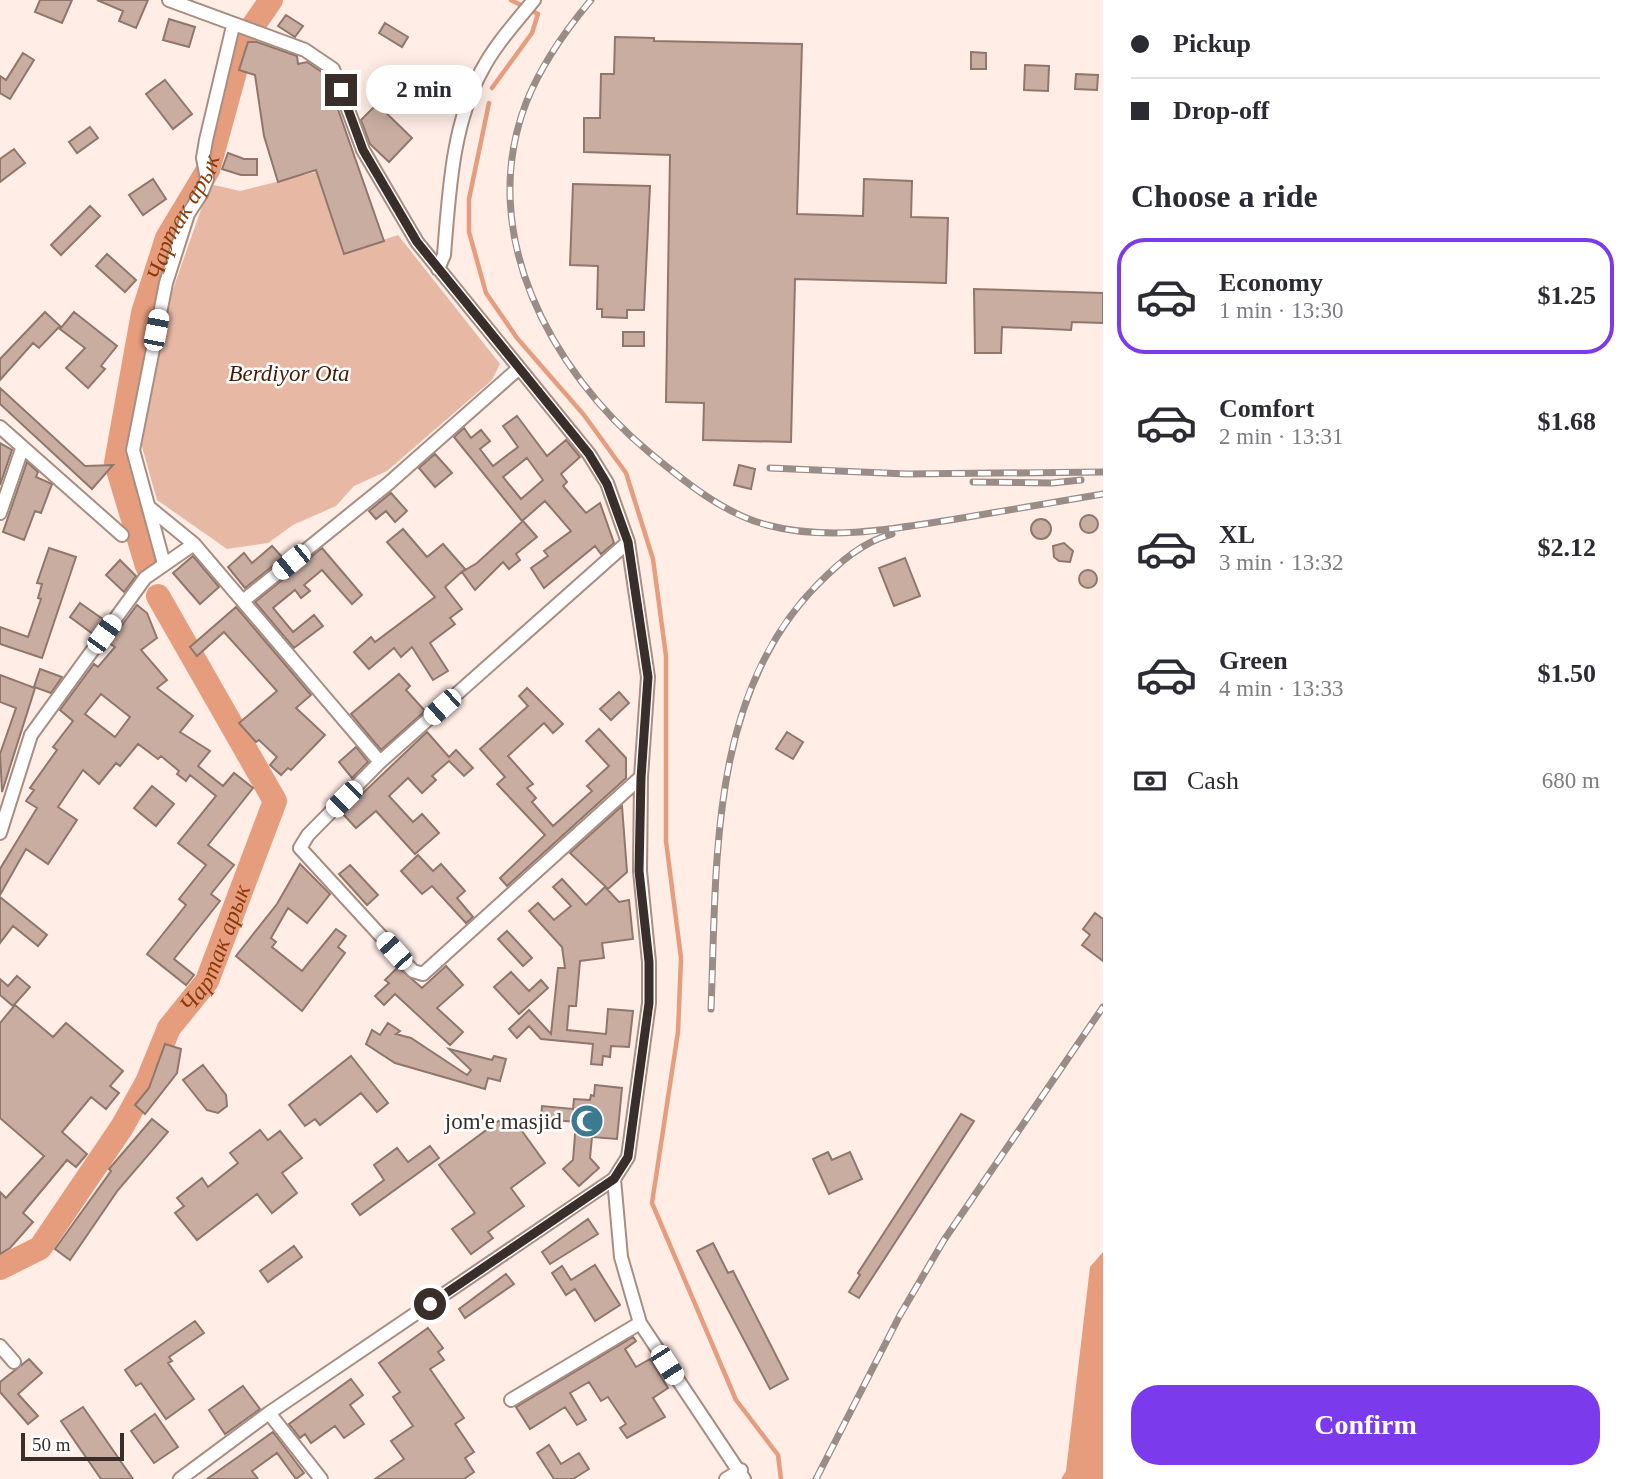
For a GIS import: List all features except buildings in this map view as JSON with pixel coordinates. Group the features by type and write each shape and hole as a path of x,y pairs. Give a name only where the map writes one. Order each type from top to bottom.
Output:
{"street":[{"path":"169,0 233,26 305,50 333,69 363,150 417,242 596,464 611,495 628,542 648,677 641,778 639,871 649,962 649,1003 628,1157 614,1179 269,1413 180,1479"},
{"path":"438,270 444,255 459,135 472,90 483,67 534,0"},
{"path":"164,564 133,450 166,283 188,214 201,194 206,173 206,140 233,26"},
{"path":"243,601 389,483 518,369"},
{"path":"0,427 122,535"},
{"path":"0,513 22,449"},
{"path":"150,508 194,544 380,762"},
{"path":"628,542 380,762 308,835 300,848 418,974 429,971 641,778"},
{"path":"0,833 31,736 145,578 194,544"},
{"path":"614,1179 621,1257 640,1323 694,1406 743,1474 726,1479"},
{"path":"511,1400 640,1323"},
{"path":"0,1346 14,1362"},
{"path":"269,1413 321,1479"}],"green space":[{"name":"Berdiyor Ota","path":"316,172 343,253 398,235 500,364 492,380 387,471 354,486 336,506 293,525 268,543 227,549 157,500 141,443 172,292 210,184 240,191"}],"shaded area":[{"path":"1103,1252 1103,1479 1061,1479 1066,1471 1090,1267"}],"waterway":[{"name":"Чартак арык","path":"147,566 116,463 143,313 167,238 208,170 244,39 271,0"},
{"path":"492,88 532,33 538,14 511,0"},
{"path":"489,103 469,199 469,232 486,293 517,338 584,415 626,473 653,559 666,656 666,841 681,958 678,1032 652,1203 736,1400 778,1455 781,1479"},
{"name":"Чартак арык","path":"0,1268 40,1248 122,1127 147,1082 169,1028 207,981 275,801 158,596"}],"railway":[{"path":"591,0 554,49 526,103 513,152 510,201 517,249 532,296 554,340 581,382 614,419 663,464 720,505 751,520 791,530 864,532 1103,494"},
{"path":"770,468 907,474 1103,472"},
{"path":"973,482 1052,483 1081,480"},
{"path":"711,1009 718,841 737,729 756,677 782,628 818,584 861,548 892,534"},
{"path":"816,1479 900,1315 944,1240 1103,1007"}],"place":[{"name":"jom'e masjid","path":"587,1121"}],"route":[{"path":"341,90 363,150 417,242 589,454 607,484 628,542 648,677 641,778 639,871 650,983 646,1044 628,1157 614,1179 430,1304"}]}
